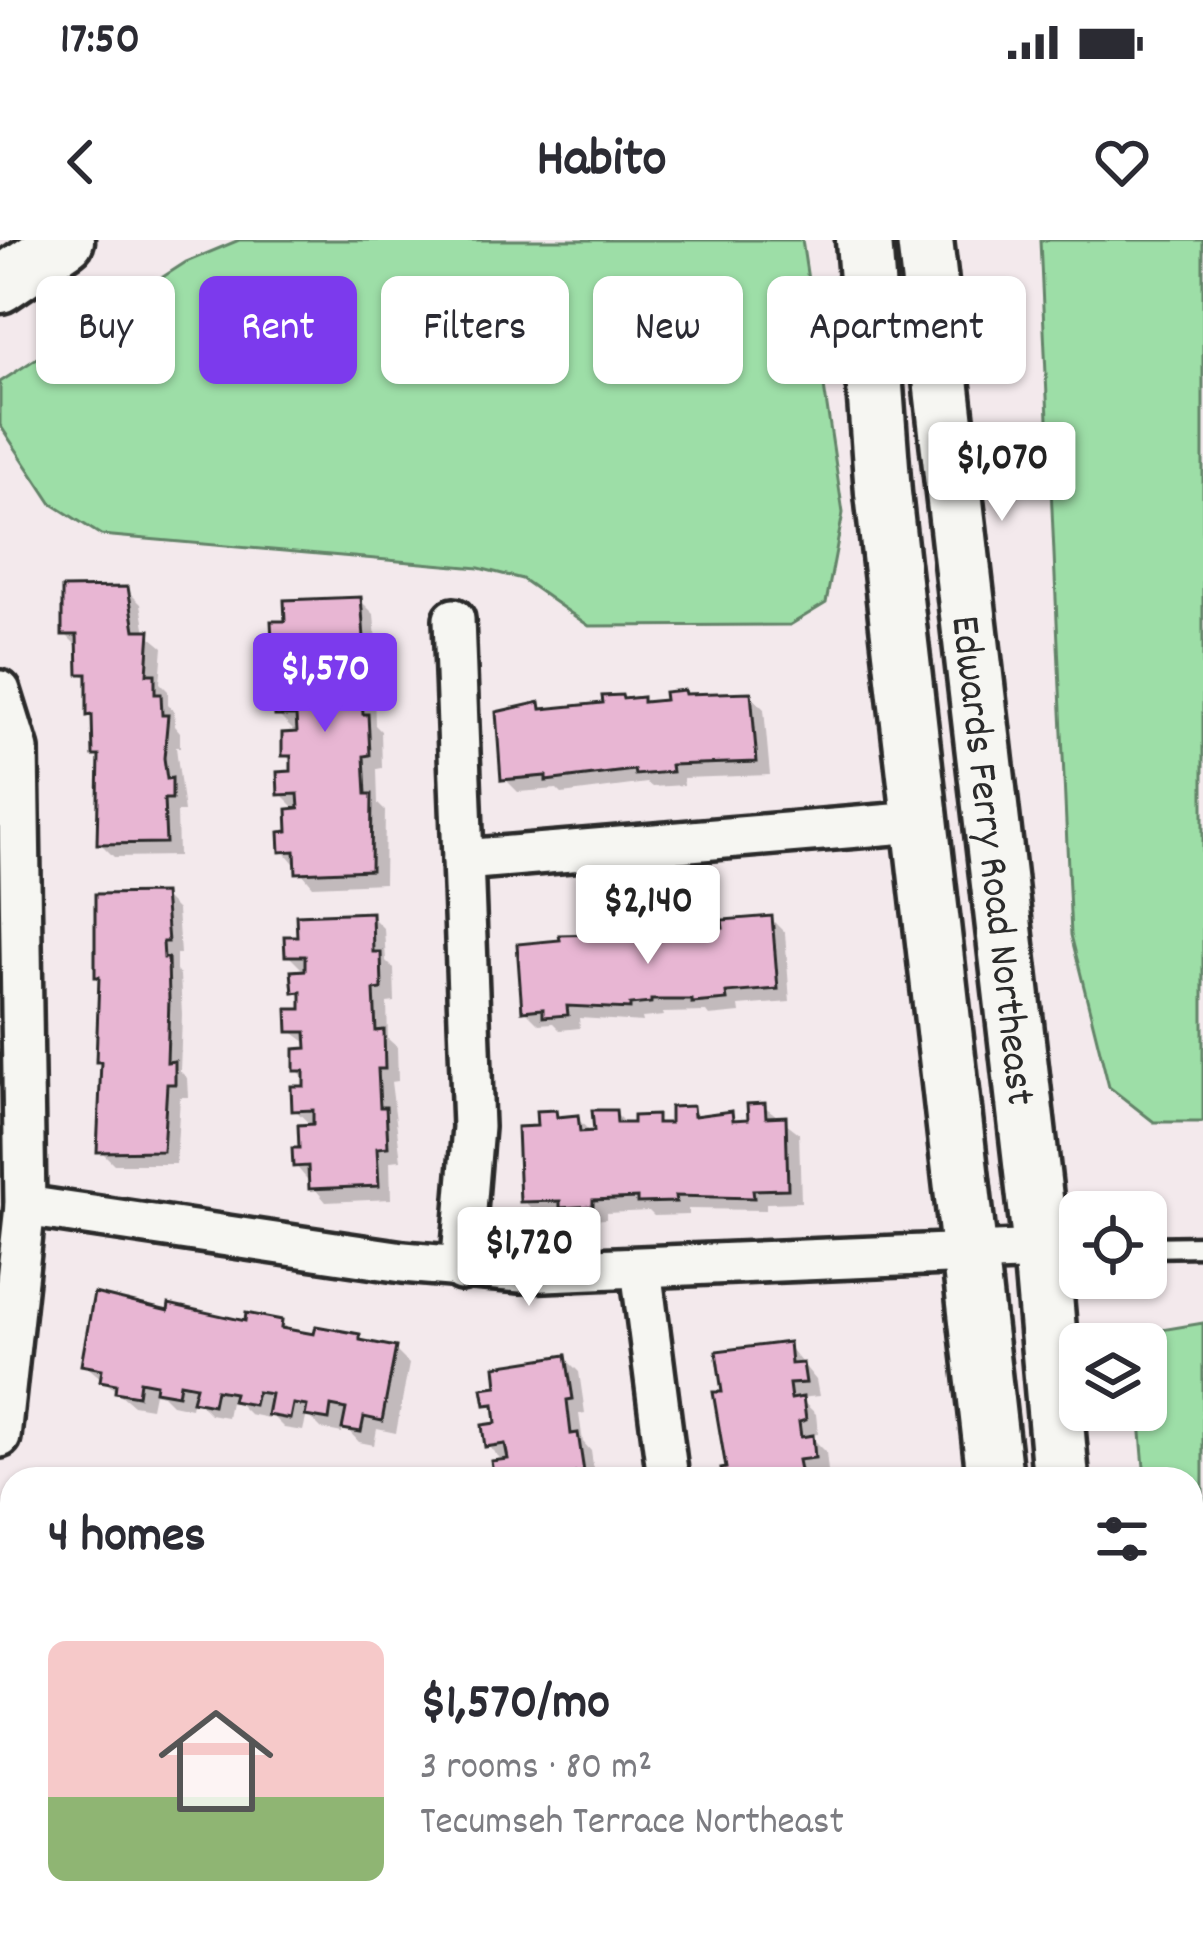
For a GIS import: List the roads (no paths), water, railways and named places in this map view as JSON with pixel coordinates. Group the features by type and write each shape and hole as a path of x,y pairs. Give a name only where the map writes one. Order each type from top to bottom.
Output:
{"main road":[{"path":"0,285 67,240"},
{"name":"Edwards Ferry Road Northeast","path":"864,240 883,493 993,1467"},
{"name":"Edwards Ferry Road Northeast","path":"929,256 1051,1250 1060,1467"}],"street":[{"path":"454,620 473,1127 461,1270"},
{"path":"0,691 18,749 25,1206 0,1437"},
{"path":"463,860 918,822"},
{"path":"25,1206 461,1270 641,1268 1051,1250"},
{"path":"641,1268 666,1467"}],"lane":[{"path":"1167,1247 1203,1246"}]}
